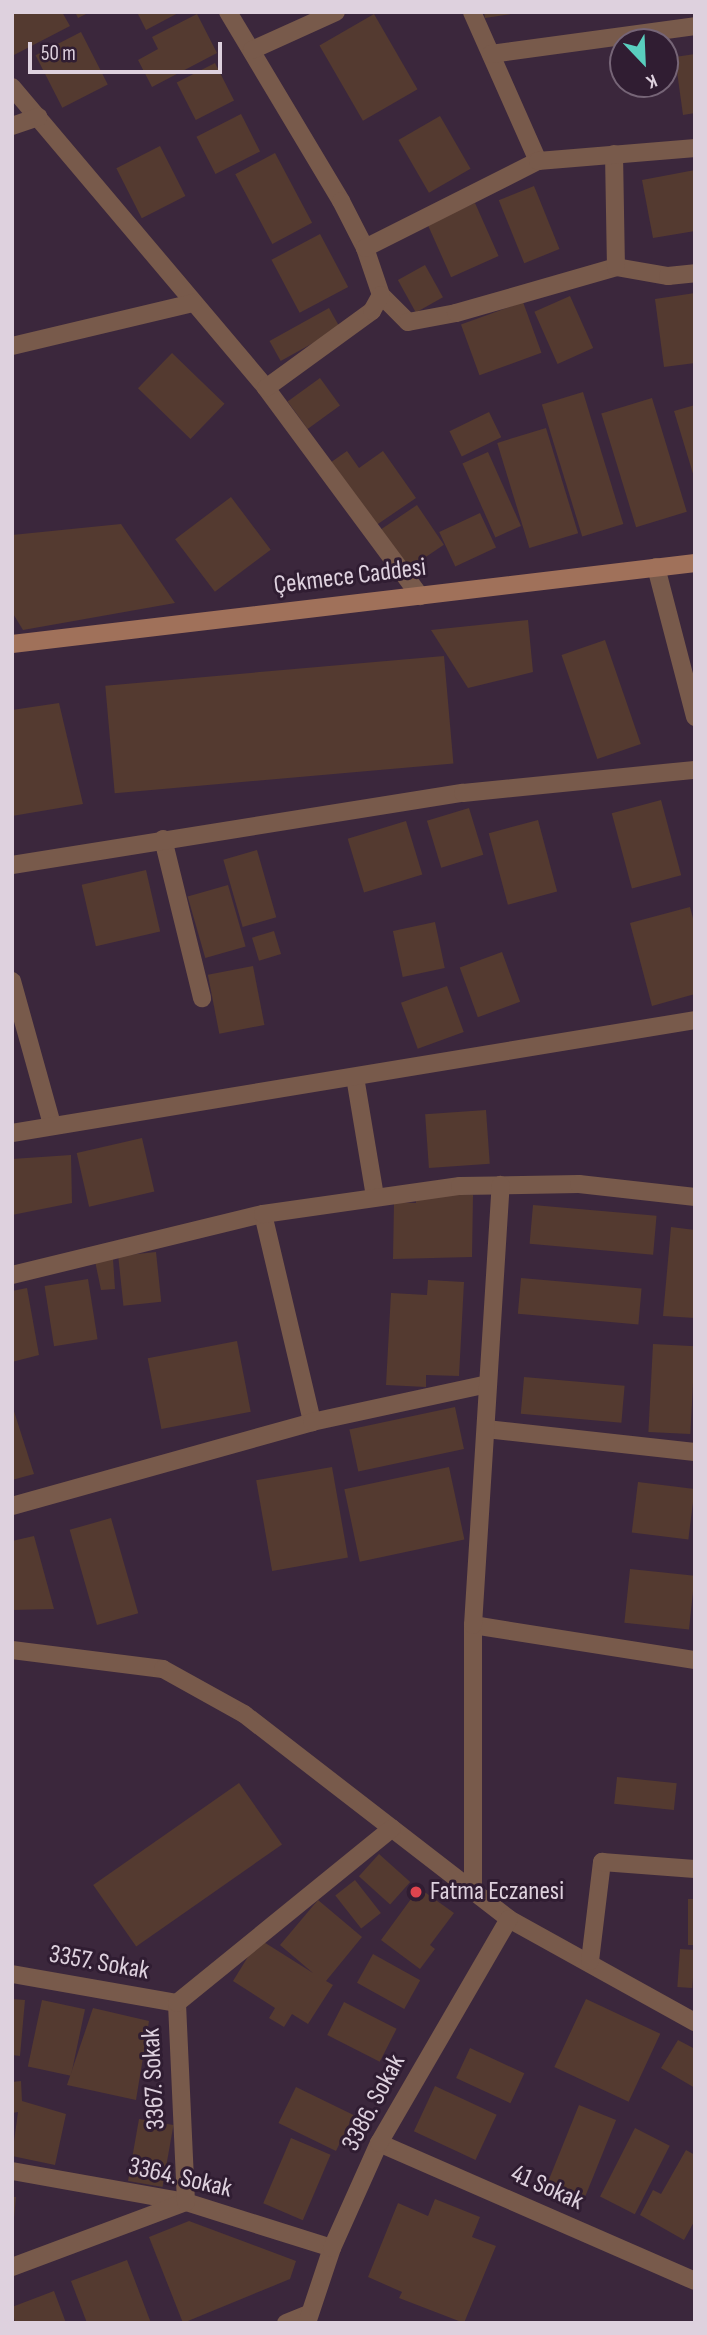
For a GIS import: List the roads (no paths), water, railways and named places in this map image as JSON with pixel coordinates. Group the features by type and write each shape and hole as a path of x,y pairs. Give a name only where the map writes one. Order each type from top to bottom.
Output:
{"main road":[{"name":"Çekmece Caddesi","path":"12,644 695,563"}],"street":[{"path":"228,12 253,50 365,248 381,295 408,323 464,312 616,267 668,276 695,273"},
{"path":"253,50 335,12"},
{"path":"472,12 538,161"},
{"path":"491,54 695,26"},
{"path":"12,87 266,388 421,596"},
{"path":"12,126 38,117"},
{"path":"365,248 538,161 695,148"},
{"path":"614,154 616,267"},
{"path":"266,388 372,310 381,295"},
{"path":"12,346 193,303"},
{"path":"656,567 695,717"},
{"path":"12,865 463,793 695,770"},
{"path":"163,839 202,998"},
{"path":"12,981 51,1124"},
{"path":"12,1133 51,1124 695,1020"},
{"path":"355,1077 374,1196"},
{"path":"12,1275 263,1214 374,1196 501,1185 579,1184 695,1197"},
{"path":"473,1891 473,1625 501,1185"},
{"path":"263,1214 312,1422"},
{"path":"12,1506 312,1422 488,1384"},
{"path":"485,1429 695,1452"},
{"path":"473,1625 695,1660"},
{"path":"12,1650 163,1669 244,1714 509,1919 590,1961 695,2022"},
{"name":"3367. Sokak","path":"186,2202 177,2003 392,1828"},
{"path":"590,1961 602,1862 695,1869"},
{"name":"3386. Sokak","path":"307,2318 332,2248 379,2143 509,1919"},
{"name":"3357. Sokak","path":"12,1974 177,2003"},
{"name":"41 Sokak","path":"379,2143 695,2281"},
{"name":"3364. Sokak","path":"12,2171 186,2202 332,2248"},
{"path":"12,2267 186,2202"},
{"path":"286,2323 307,2318"}],"place":[{"name":"Fatma Eczanesi","path":"416,1892"}]}
